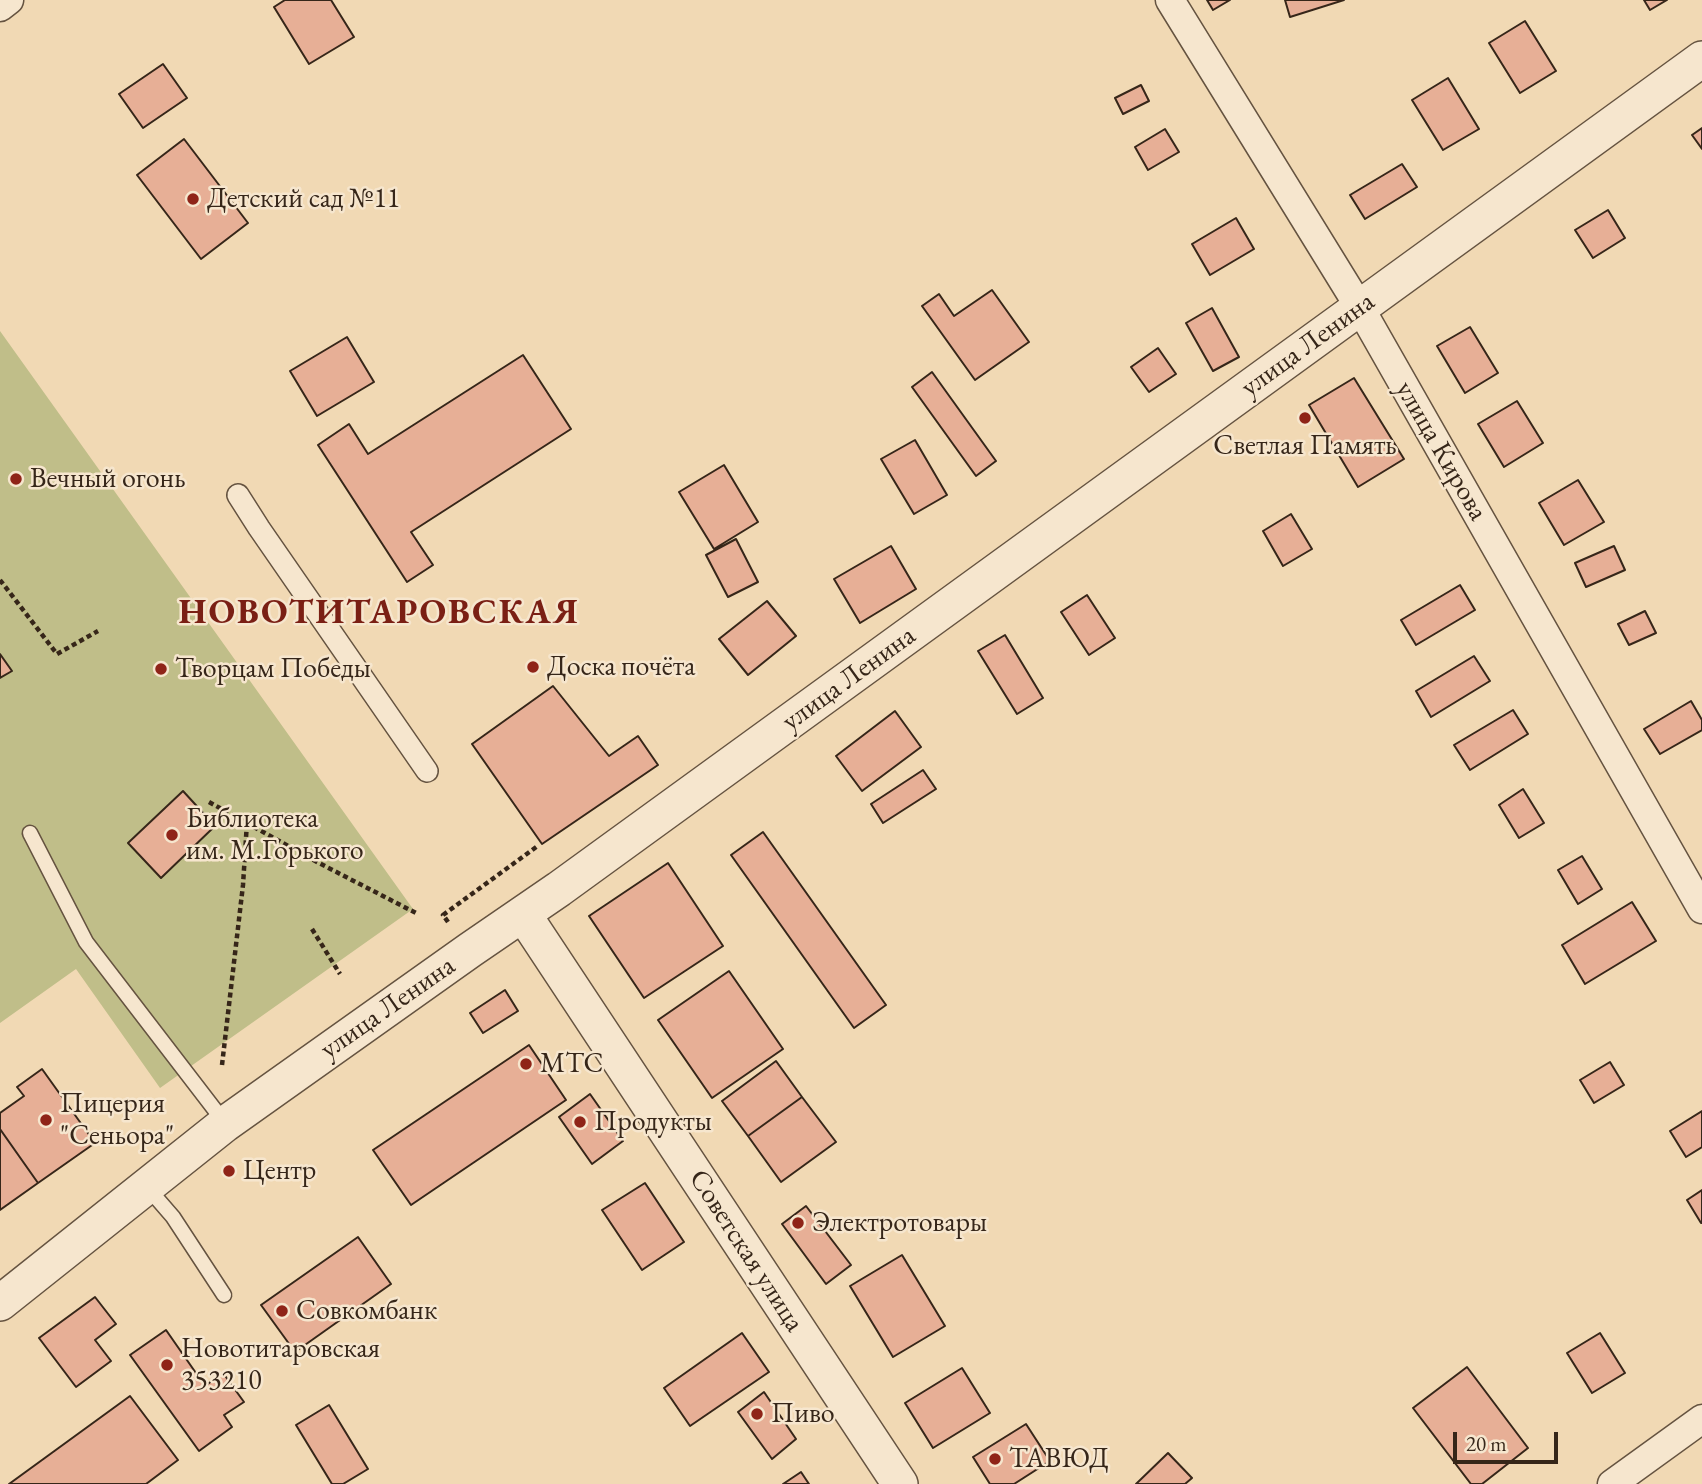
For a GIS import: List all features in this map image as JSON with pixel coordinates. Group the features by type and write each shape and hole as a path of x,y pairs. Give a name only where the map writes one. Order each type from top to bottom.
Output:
{"street":[{"path":"0,7 9,0"},
{"name":"улица Кирова","path":"1170,0 1360,308 1702,909"},
{"name":"улица Ленина","path":"0,1303 225,1124 523,914 1702,59"},
{"path":"238,495 427,771"},
{"name":"Советская улица","path":"523,914 900,1484"},
{"path":"1612,1484 1702,1419"}],"lane":[{"path":"30,833 86,942 225,1124"},
{"path":"147,1188 173,1217 224,1295"}],"path":[{"path":"0,580 57,654 98,631"},
{"path":"209,802 416,913"},
{"path":"222,1065 243,885 247,822"},
{"path":"443,915 539,845"},
{"path":"312,929 340,974"}],"shaded area":[{"path":"0,331 413,909 160,1088 76,969 0,1023"}],"building":[{"path":"285,0 331,0 354,37 309,64 274,7"},
{"path":"1207,0 1230,0 1213,10"},
{"path":"1285,0 1344,0 1290,17"},
{"path":"1644,0 1667,0 1650,10"},
{"path":"1525,21 1556,71 1520,93 1489,43"},
{"path":"163,64 187,98 143,128 119,94"},
{"path":"1448,78 1479,129 1443,150 1412,100"},
{"path":"1141,85 1149,101 1123,114 1115,98"},
{"path":"1702,128 1702,149 1692,135"},
{"path":"1165,129 1179,152 1148,170 1135,147"},
{"name":"Детский сад №11","path":"184,139 248,223 201,259 137,175"},
{"path":"1402,164 1417,187 1365,219 1350,195"},
{"path":"1608,210 1625,238 1593,258 1575,230"},
{"path":"1236,218 1254,249 1210,275 1192,244"},
{"path":"992,290 1029,342 975,380 922,306 939,294 954,316"},
{"path":"1212,308 1239,357 1213,371 1186,323"},
{"path":"1470,327 1498,373 1465,393 1437,346"},
{"path":"347,337 374,382 317,416 290,371"},
{"path":"1158,348 1176,374 1149,392 1131,367"},
{"path":"523,355 571,429 411,532 433,565 407,582 318,445 349,424 368,454"},
{"path":"932,372 996,461 976,476 912,387"},
{"path":"1354,378 1404,459 1358,487 1309,405"},
{"path":"1517,401 1543,443 1504,467 1478,424"},
{"path":"915,440 947,495 914,514 881,459"},
{"path":"724,465 758,522 714,549 679,492"},
{"path":"1578,480 1604,522 1564,545 1539,503"},
{"path":"1291,514 1312,549 1283,566 1263,531"},
{"path":"736,539 758,582 728,597 706,555"},
{"path":"891,546 916,589 860,623 834,579"},
{"path":"1614,546 1625,570 1586,587 1575,563"},
{"path":"1460,585 1475,610 1416,645 1401,620"},
{"path":"1087,595 1115,638 1089,655 1061,612"},
{"path":"767,601 796,636 748,675 719,639"},
{"path":"1645,611 1656,633 1629,645 1618,624"},
{"path":"1005,635 1043,698 1017,714 978,651"},
{"path":"0,654 12,671 0,678"},
{"path":"1474,656 1490,681 1431,717 1416,691"},
{"path":"553,686 609,756 638,736 658,765 542,844 472,744"},
{"path":"1691,701 1702,720 1702,730 1660,754 1644,729"},
{"path":"1513,710 1528,734 1470,770 1454,745"},
{"path":"895,711 921,747 862,791 836,756"},
{"path":"923,770 936,789 883,823 871,804"},
{"path":"1523,789 1544,823 1519,838 1499,805"},
{"name":"Библиотека им. М.Горького","path":"183,791 215,826 161,878 128,843"},
{"path":"763,832 886,1005 854,1028 731,855"},
{"path":"1582,856 1602,889 1578,904 1558,870"},
{"path":"668,863 723,946 644,998 589,916"},
{"path":"1632,902 1656,941 1585,984 1562,945"},
{"path":"729,971 783,1049 712,1098 658,1020"},
{"path":"505,990 518,1011 483,1033 470,1013"},
{"path":"529,1045 566,1100 411,1205 373,1150"},
{"path":"776,1061 802,1097 748,1136 722,1101"},
{"path":"1610,1062 1624,1085 1594,1103 1580,1080"},
{"path":"42,1069 95,1143 38,1183 0,1129 0,1113 24,1096 17,1087"},
{"path":"590,1094 623,1141 592,1164 559,1117"},
{"path":"802,1097 836,1142 781,1182 748,1136"},
{"path":"1702,1111 1702,1147 1686,1157 1670,1131"},
{"path":"0,1129 38,1183 0,1210"},
{"path":"645,1183 684,1242 642,1270 602,1210"},
{"path":"1702,1190 1702,1223 1701,1223 1687,1200"},
{"path":"806,1206 851,1265 826,1284 782,1224"},
{"path":"358,1237 391,1284 295,1352 261,1305"},
{"path":"902,1255 945,1326 893,1357 850,1286"},
{"path":"95,1297 116,1324 95,1340 111,1361 76,1387 39,1338"},
{"path":"166,1330 205,1386 223,1373 244,1402 224,1415 232,1427 199,1451 130,1355"},
{"path":"742,1333 769,1372 690,1426 664,1388"},
{"path":"1600,1333 1625,1373 1592,1393 1567,1353"},
{"path":"1467,1367 1528,1448 1482,1484 1471,1484 1413,1408"},
{"path":"962,1368 990,1413 933,1448 905,1403"},
{"path":"764,1392 796,1439 772,1459 738,1412"},
{"path":"130,1396 178,1460 146,1484 9,1484"},
{"path":"329,1405 368,1469 343,1484 332,1484 296,1425"},
{"path":"1026,1424 1050,1461 1014,1484 990,1484 973,1457"},
{"path":"1168,1453 1192,1478 1185,1484 1136,1484"},
{"path":"801,1472 809,1484 783,1484"}],"place":[{"name":"Детский сад №11","path":"193,199"},
{"name":"Светлая Память","path":"1305,418"},
{"name":"Вечный огонь","path":"16,479"},
{"name":"Доска почёта","path":"533,667"},
{"name":"Творцам Победы","path":"161,669"},
{"name":"Библиотека им. М.Горького","path":"172,835"},
{"name":"МТС","path":"526,1064"},
{"name":"Пицерия \"Сеньора\"","path":"46,1120"},
{"name":"Продукты","path":"580,1122"},
{"name":"Центр","path":"229,1171"},
{"name":"Электротовары","path":"798,1223"},
{"name":"Совкомбанк","path":"282,1311"},
{"name":"Новотитаровская 353210","path":"167,1365"},
{"name":"Пиво","path":"757,1414"},
{"name":"ТАВЮД","path":"995,1459"}],"district":[{"name":"НОВОТИТАРОВСКАЯ","path":"379,613"}]}
